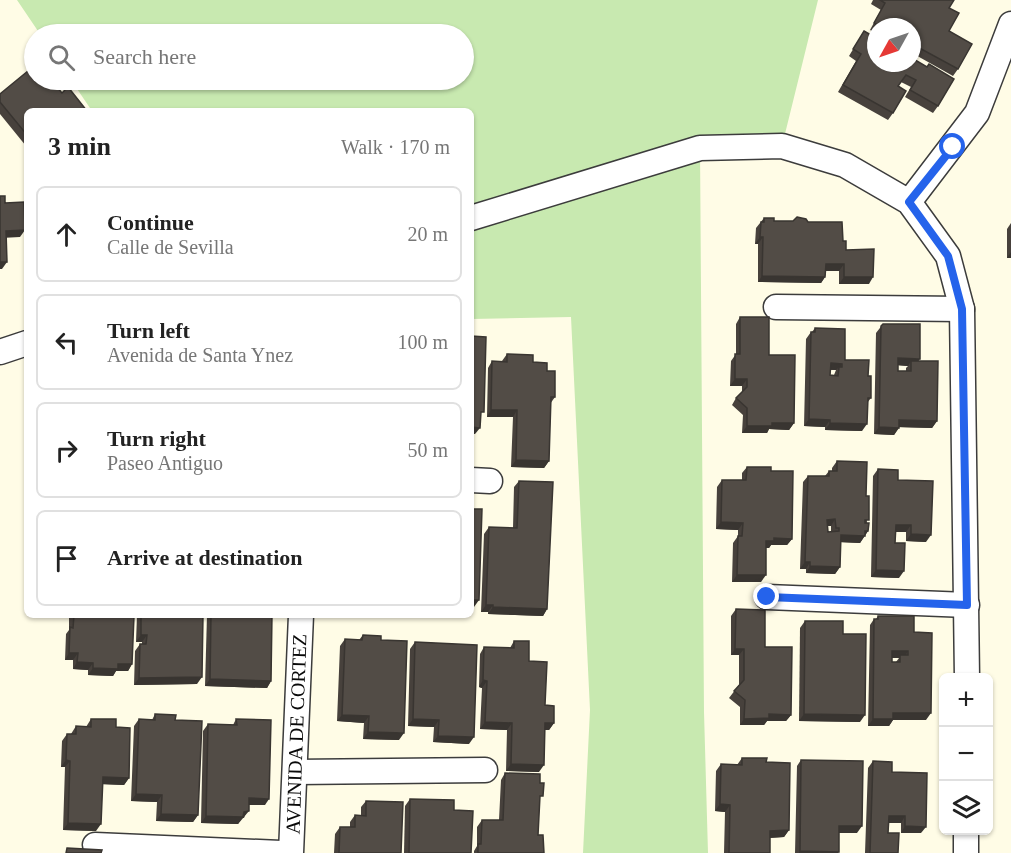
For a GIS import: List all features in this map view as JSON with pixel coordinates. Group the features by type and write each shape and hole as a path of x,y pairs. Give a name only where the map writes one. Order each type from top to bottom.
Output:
{"street":[{"path":"909,202 977,113 1011,24"},
{"path":"474,217 700,148 782,146 845,165 909,202 948,256 962,309 967,673"},
{"path":"776,307 962,309"},
{"path":"0,352 24,344"},
{"path":"767,597 967,605"},
{"name":"AVENIDA DE CORTEZ","path":"291,853 301,618"},
{"path":"295,772 485,770"},
{"path":"966,835 966,853"},
{"path":"95,845 281,853"}],"green space":[{"path":"17,0 818,0 782,146 700,148 704,712 708,853 583,853 590,710 571,317 474,319 474,108 90,108 78,90 474,90 474,24 33,24"}],"building":[{"path":"880,0 954,0 949,8 959,13 949,31 972,44 958,69 921,49 921,18 877,18 885,3"},
{"path":"864,31 867,33 867,72 921,72 921,63 927,67 929,64 954,79 938,106 910,90 916,80 906,75 898,86 906,91 893,113 843,85 861,54 853,49"},
{"path":"24,74 24,90 59,90 62,93 65,90 70,90 85,108 24,108 24,131 0,102 0,94"},
{"path":"0,196 5,196 5,203 24,202 24,230 6,231 7,262 0,262"},
{"path":"797,217 806,219 808,222 842,222 846,250 874,249 873,277 844,277 844,264 826,264 825,277 762,276 761,222 764,222 764,218 774,218 774,221 793,221"},
{"path":"740,317 769,317 769,355 795,355 794,423 747,426 747,408 736,398 747,387 747,379 735,379 735,354 740,354"},
{"path":"883,324 920,324 920,359 898,358 898,371 911,371 911,361 938,361 937,421 899,420 899,428 879,427 881,326"},
{"path":"815,328 845,329 845,360 869,360 868,376 871,376 871,398 868,398 867,424 830,423 830,420 809,419 811,332 815,332","holes":["831,363 842,364 842,367 839,367 838,376 830,375"]},
{"path":"474,336 486,337 484,412 481,412 480,428 474,427"},
{"path":"507,354 533,355 533,362 547,363 547,371 555,371 555,397 551,397 549,461 516,460 517,410 491,410 492,361 507,362"},
{"path":"837,461 867,462 866,496 869,496 869,520 865,520 865,523 869,523 868,531 865,531 865,536 841,535 840,567 810,566 810,562 805,562 808,476 829,476 829,471 837,471","holes":["835,519 836,528 839,528 839,531 828,532 827,520"]},
{"path":"747,467 771,467 771,471 793,471 792,539 774,538 774,541 766,541 766,575 737,575 738,536 742,536 743,523 721,522 722,480 746,480"},
{"path":"878,469 898,470 898,480 933,481 931,535 911,534 911,525 896,525 895,543 905,543 904,571 876,570"},
{"path":"519,481 553,482 547,609 486,605 489,527 517,528"},
{"path":"474,509 482,509 479,600 474,600"},
{"path":"736,609 765,610 765,647 792,647 791,715 769,714 769,718 744,719 745,700 734,691 744,680 744,649 735,649"},
{"path":"878,616 914,616 914,632 932,633 931,713 893,713 893,719 873,719 874,619 878,619","holes":["892,651 908,651 908,655 900,655 900,662 892,662"]},
{"path":"74,618 134,618 132,664 118,664 118,669 93,668 93,663 77,662 78,653 69,653 70,627 73,628"},
{"path":"141,618 203,618 202,677 139,678 140,644 146,644 147,635 141,635"},
{"path":"211,618 272,618 271,681 210,679"},
{"path":"805,621 843,621 843,634 866,634 865,715 804,714"},
{"path":"363,635 381,636 381,640 407,641 404,733 368,732 369,716 342,715 345,639 362,640"},
{"path":"514,641 529,641 529,661 547,662 545,705 554,706 554,723 545,723 544,765 511,764 512,723 485,722 487,681 483,680 484,647 514,648"},
{"path":"415,642 477,645 474,737 438,736 439,720 413,719"},
{"path":"155,714 176,715 175,720 202,721 198,815 161,814 162,795 136,794 139,719 155,720"},
{"path":"91,719 116,719 116,727 130,728 129,778 103,777 101,824 68,823 70,761 66,760 67,734 76,734 76,726 91,727"},
{"path":"236,719 271,720 269,799 249,798 249,811 244,812 243,817 206,816 208,724 237,725"},
{"path":"742,758 767,758 766,762 790,763 789,830 770,831 770,853 729,853 730,805 720,804 721,764 742,765"},
{"path":"801,760 863,761 862,826 839,826 839,852 800,851"},
{"path":"873,761 892,762 892,772 927,773 926,827 905,826 905,816 889,816 888,833 899,833 898,853 870,853"},
{"path":"505,773 540,774 540,783 544,783 543,796 540,796 538,835 543,835 544,853 478,853 478,844 481,844 482,820 503,820"},
{"path":"410,799 454,800 454,810 473,811 471,853 409,853"},
{"path":"366,801 403,802 401,853 339,853 340,827 355,827 355,815 366,816"},
{"path":"67,848 102,850 101,853 66,853"}],"route":[{"path":"767,597 967,605 962,309 948,256 909,202 953,147"}]}
